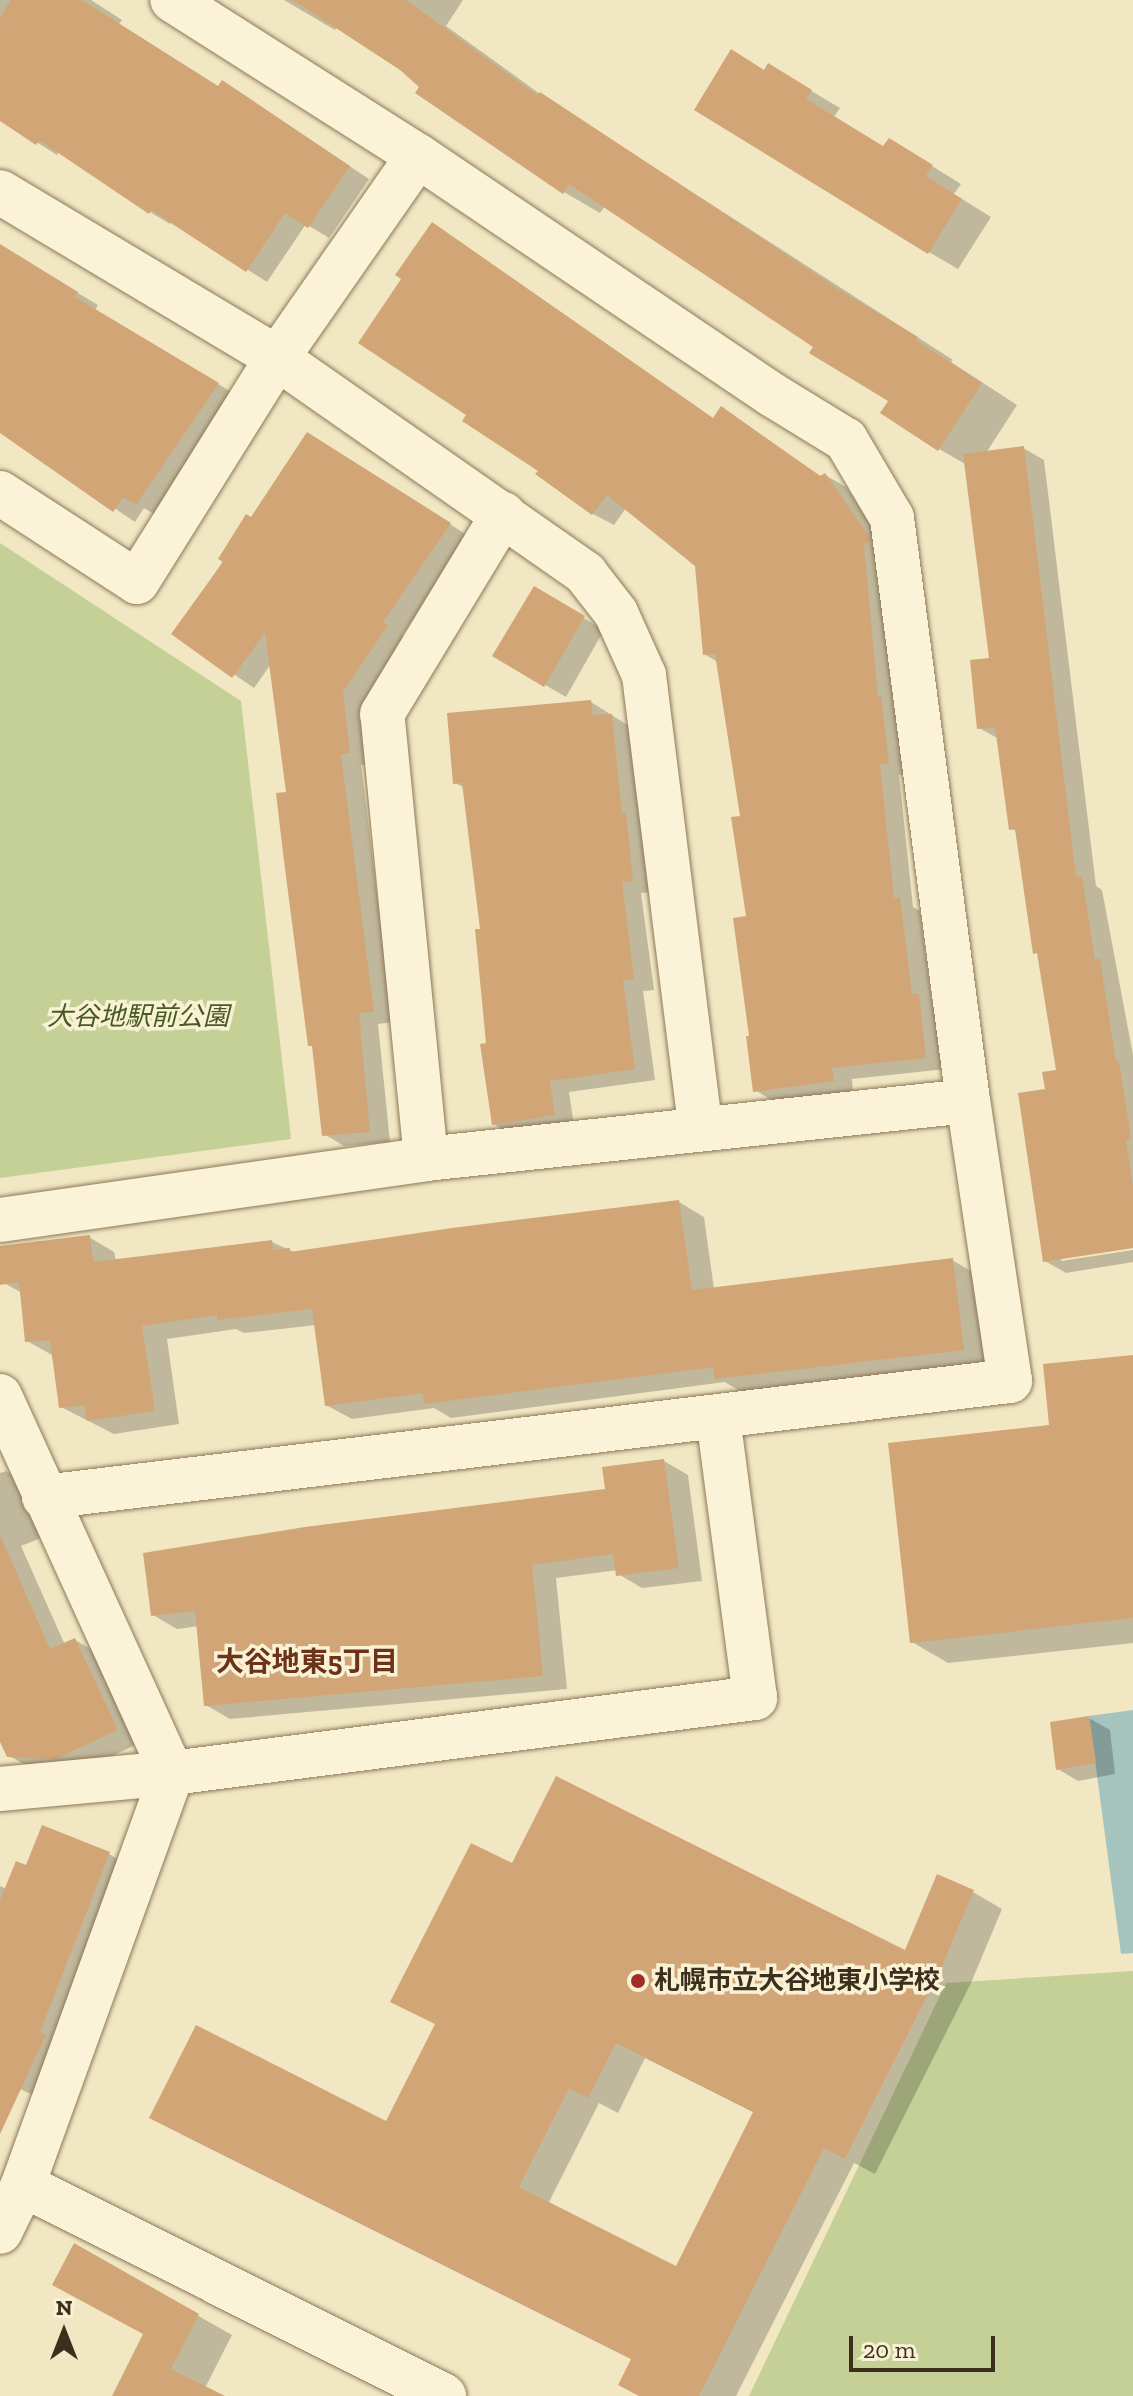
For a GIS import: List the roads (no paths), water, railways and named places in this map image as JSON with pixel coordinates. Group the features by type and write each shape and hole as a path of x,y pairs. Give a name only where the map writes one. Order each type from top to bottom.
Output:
{"street":[{"path":"44,1497 1010,1381 968,1101 892,518 846,440 771,394 418,156 172,0"},
{"path":"0,493 137,582 277,358 418,156"},
{"path":"0,192 277,358 585,573 616,613 644,675 700,1127"},
{"path":"426,1159 382,714 503,514"},
{"path":"0,1220 426,1159 700,1127 968,1101"},
{"path":"0,1396 172,1773 23,2185 0,2232"},
{"path":"0,1789 172,1773 755,1698 718,1416"},
{"path":"23,2185 444,2396"}],"water":[{"path":"1133,1710 1133,1953 1121,1954 1089,1716"}],"place":[{"name":"札幌市立大谷地東小学校","path":"638,1981"}],"district":[{"name":"大谷地東5丁目","path":"307,1662"}],"park label":[{"name":"大谷地駅前公園","path":"138,1017"}]}
